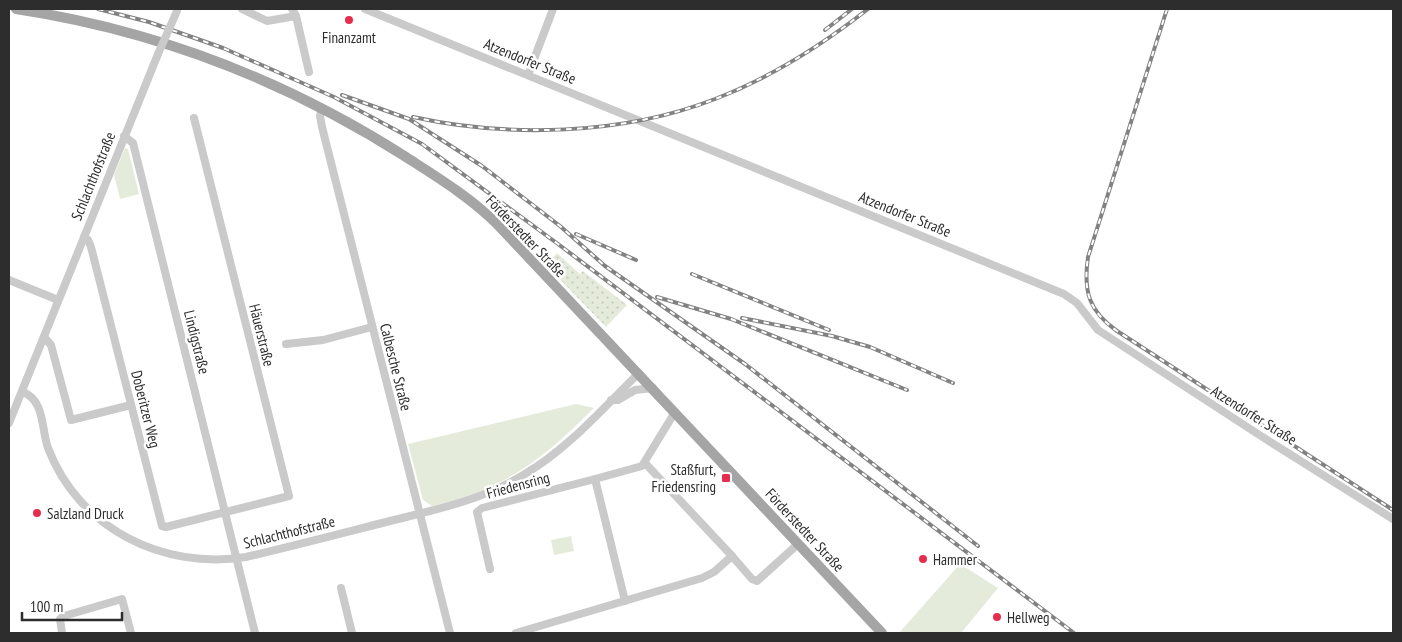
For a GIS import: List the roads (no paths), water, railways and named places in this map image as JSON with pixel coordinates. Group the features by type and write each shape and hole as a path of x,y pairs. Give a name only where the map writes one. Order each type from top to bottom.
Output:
{"main road":[{"name":"Förderstedter Straße","path":"16,9 77,19 156,40 237,70 322,108 412,161 483,210 654,388 882,633"}],"street":[{"path":"242,9 267,21 294,12 309,72"},
{"name":"Atzendorfer Straße","path":"365,9 1064,294 1077,303 1098,330 1393,519"},
{"path":"528,75 553,9"},
{"name":"Schlachthofstraße","path":"9,423 124,136 178,10"},
{"name":"Calbesche Straße","path":"322,108 320,116 322,127 450,633"},
{"name":"Häuerstraße","path":"194,118 289,496 226,513"},
{"name":"Lindigstraße","path":"124,136 133,143 255,633"},
{"name":"Doberitzer Weg","path":"84,237 88,240 91,248 162,526 166,527 226,513"},
{"path":"9,280 58,300"},
{"path":"286,344 323,340 372,327"},
{"path":"44,337 51,345 71,420 131,405"},
{"name":"Schlachthofstraße","path":"23,392 32,396 38,404 48,447 64,479 78,499 104,523 136,543 166,554 202,560 236,558 420,514 482,495 526,474 563,446 639,373"},
{"name":"Schlachthofstraße","path":"611,400 618,400 635,390 654,388"},
{"path":"675,412 645,463 752,579 758,581 798,544"},
{"name":"Friedensring","path":"490,569 477,512 482,508 595,479 642,466 645,463"},
{"path":"595,479 625,601"},
{"path":"516,633 702,578 714,572 732,556"},
{"path":"341,588 352,633"},
{"path":"62,633 60,619 64,616 122,599 132,633"}],"railway":[{"path":"98,9 149,22 223,48 334,97 422,144 558,244 1074,633"},
{"path":"825,30 852,9"},
{"path":"413,117 450,124 526,130 604,126 680,111 735,91 775,71 814,48 868,9"},
{"path":"1167,9 1088,257 1086,281 1090,300 1100,316 1117,331 1393,510"},
{"path":"342,95 409,119 482,166 560,226 605,266 745,364 978,546"},
{"path":"576,234 636,260"},
{"path":"692,274 829,330"},
{"path":"657,297 731,319 907,390"},
{"path":"742,318 832,336 870,347 953,383"}],"place":[{"name":"Finanzamt","path":"349,20"},
{"name":"Staßfurt, Friedensring","path":"726,478"},
{"name":"Salzland Druck","path":"37,513"},
{"name":"Hammer","path":"923,559"},
{"name":"Hellweg","path":"997,617"}]}
